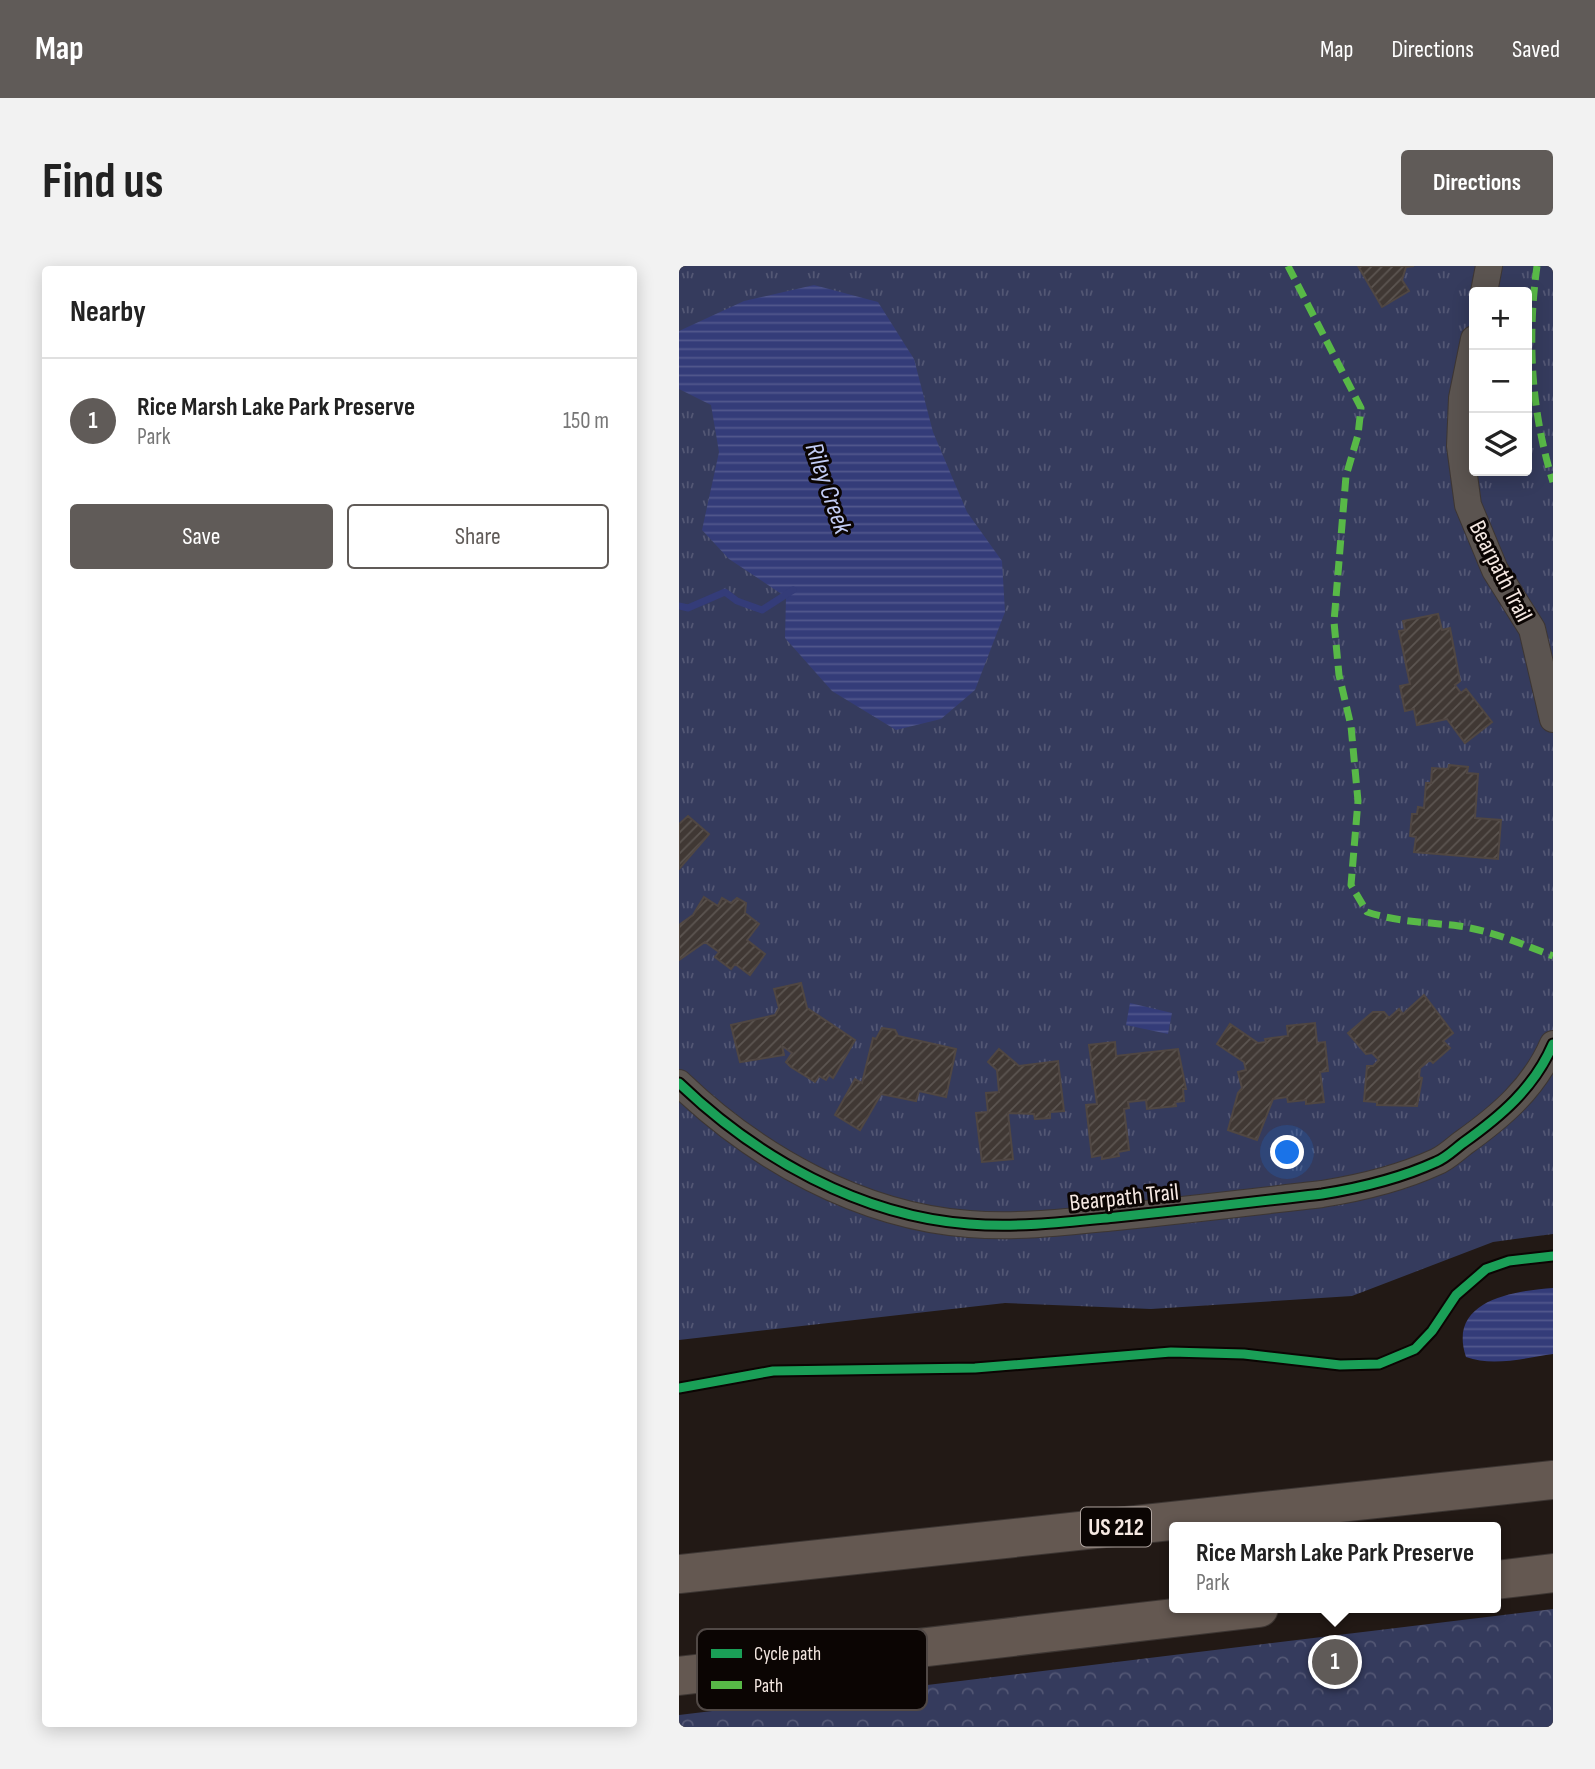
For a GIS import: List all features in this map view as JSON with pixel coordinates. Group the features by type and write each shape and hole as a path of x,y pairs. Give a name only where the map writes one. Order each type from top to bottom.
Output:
{"highway":[{"name":"US 212","path":"679,1574 1553,1480"},
{"path":"1501,1579 1553,1573"},
{"path":"927,1647 1216,1613"},
{"path":"679,1676 697,1674"}],"street":[{"path":"1485,287 1489,266"},
{"name":"Bearpath Trail","path":"1472,350 1462,398 1460,446 1468,505 1495,570 1532,629 1553,719"},
{"name":"Bearpath Trail","path":"679,1083 737,1133 798,1171 854,1196 908,1214 967,1224 1022,1227 1322,1195 1365,1187 1438,1162 1508,1110 1541,1070 1553,1044"}],"green space":[{"path":"679,266 1553,266 1553,1234 1493,1242 1352,1296 1151,1309 1005,1303 679,1340"},
{"path":"1553,1609 1553,1727 679,1727 679,1715 720,1710 927,1710 927,1685"}],"water":[{"path":"814,285 878,302 914,359 933,432 967,512 1002,561 1005,612 975,690 941,719 896,730 832,691 785,638 786,597 729,559 702,530 719,452 711,405 679,389 679,331 744,301"},
{"path":"1130,1003 1172,1013 1168,1034 1126,1025"},
{"path":"1553,1288 1553,1354 1498,1362 1466,1357 1463,1338 1466,1323 1475,1311 1503,1296"}],"building":[{"path":"1358,266 1414,266 1406,267 1402,280 1409,291 1382,307"},
{"path":"1438,614 1442,630 1450,628 1460,681 1455,685 1461,693 1466,689 1492,722 1465,743 1447,719 1417,725 1414,709 1405,711 1400,686 1410,684 1399,631 1405,630 1403,621"},
{"path":"1449,765 1468,767 1467,773 1478,774 1475,818 1501,820 1498,859 1414,852 1416,837 1410,836 1412,814 1417,814 1418,807 1424,808 1426,783 1431,783 1432,768 1448,769"},
{"path":"688,816 709,834 679,869 679,824"},
{"path":"704,897 718,906 722,898 731,903 737,898 746,903 745,913 759,924 747,940 765,954 750,975 735,964 731,969 715,957 719,952 705,942 679,960 679,925 693,915"},
{"path":"801,983 807,1008 855,1040 833,1078 829,1075 826,1080 819,1076 815,1082 791,1067 786,1062 792,1053 782,1046 784,1055 740,1062 731,1025 775,1015 779,1008 774,989"},
{"path":"1424,995 1453,1033 1443,1041 1450,1048 1433,1063 1430,1060 1420,1068 1419,1077 1422,1078 1417,1106 1377,1105 1377,1102 1364,1101 1367,1066 1373,1066 1379,1060 1372,1053 1366,1054 1348,1033 1373,1012 1384,1012 1389,1018 1399,1009 1403,1014"},
{"path":"1315,1023 1317,1043 1325,1042 1328,1071 1320,1072 1324,1102 1306,1104 1306,1100 1288,1102 1287,1097 1273,1099 1257,1140 1228,1130 1238,1093 1242,1088 1238,1072 1246,1070 1244,1062 1217,1044 1230,1024 1258,1043 1266,1042 1265,1039 1288,1036 1287,1026"},
{"path":"882,1028 895,1030 898,1036 956,1049 946,1097 919,1091 916,1101 881,1094 860,1130 835,1115 855,1079 862,1083 873,1038 876,1039"},
{"path":"1115,1042 1116,1056 1178,1049 1186,1089 1183,1089 1184,1101 1175,1102 1176,1106 1147,1109 1146,1100 1128,1102 1129,1108 1124,1109 1129,1150 1118,1152 1119,1156 1102,1159 1102,1155 1092,1157 1086,1105 1097,1104 1089,1045"},
{"path":"999,1049 1019,1066 1058,1061 1064,1111 1050,1112 1050,1118 1035,1119 1034,1114 1008,1113 1013,1159 982,1162 976,1113 988,1112 986,1093 999,1092 997,1070 988,1062"}],"waterway":[{"name":"Riley Creek","path":"679,606 688,608 725,592 737,601 762,610 793,590"}],"marked path":[{"path":"1288,266 1361,408 1358,435 1346,476 1334,622 1339,675 1351,726 1358,801 1351,885 1367,912 1401,920 1471,928 1507,938 1553,956"},
{"path":"1537,266 1532,321 1533,375 1540,429 1553,482"}],"cycle path":[{"path":"679,1083 741,1135 776,1158 850,1195 928,1219 969,1224 1024,1225 1322,1194 1409,1173 1443,1158 1503,1111 1526,1088 1553,1044"},
{"path":"679,1388 773,1371 975,1368 1171,1352 1244,1354 1340,1365 1379,1364 1415,1349 1432,1331 1456,1295 1486,1269 1509,1261 1553,1256"}],"place":[{"name":"Rice Marsh Lake Park Preserve","path":"1335,1662"}]}
